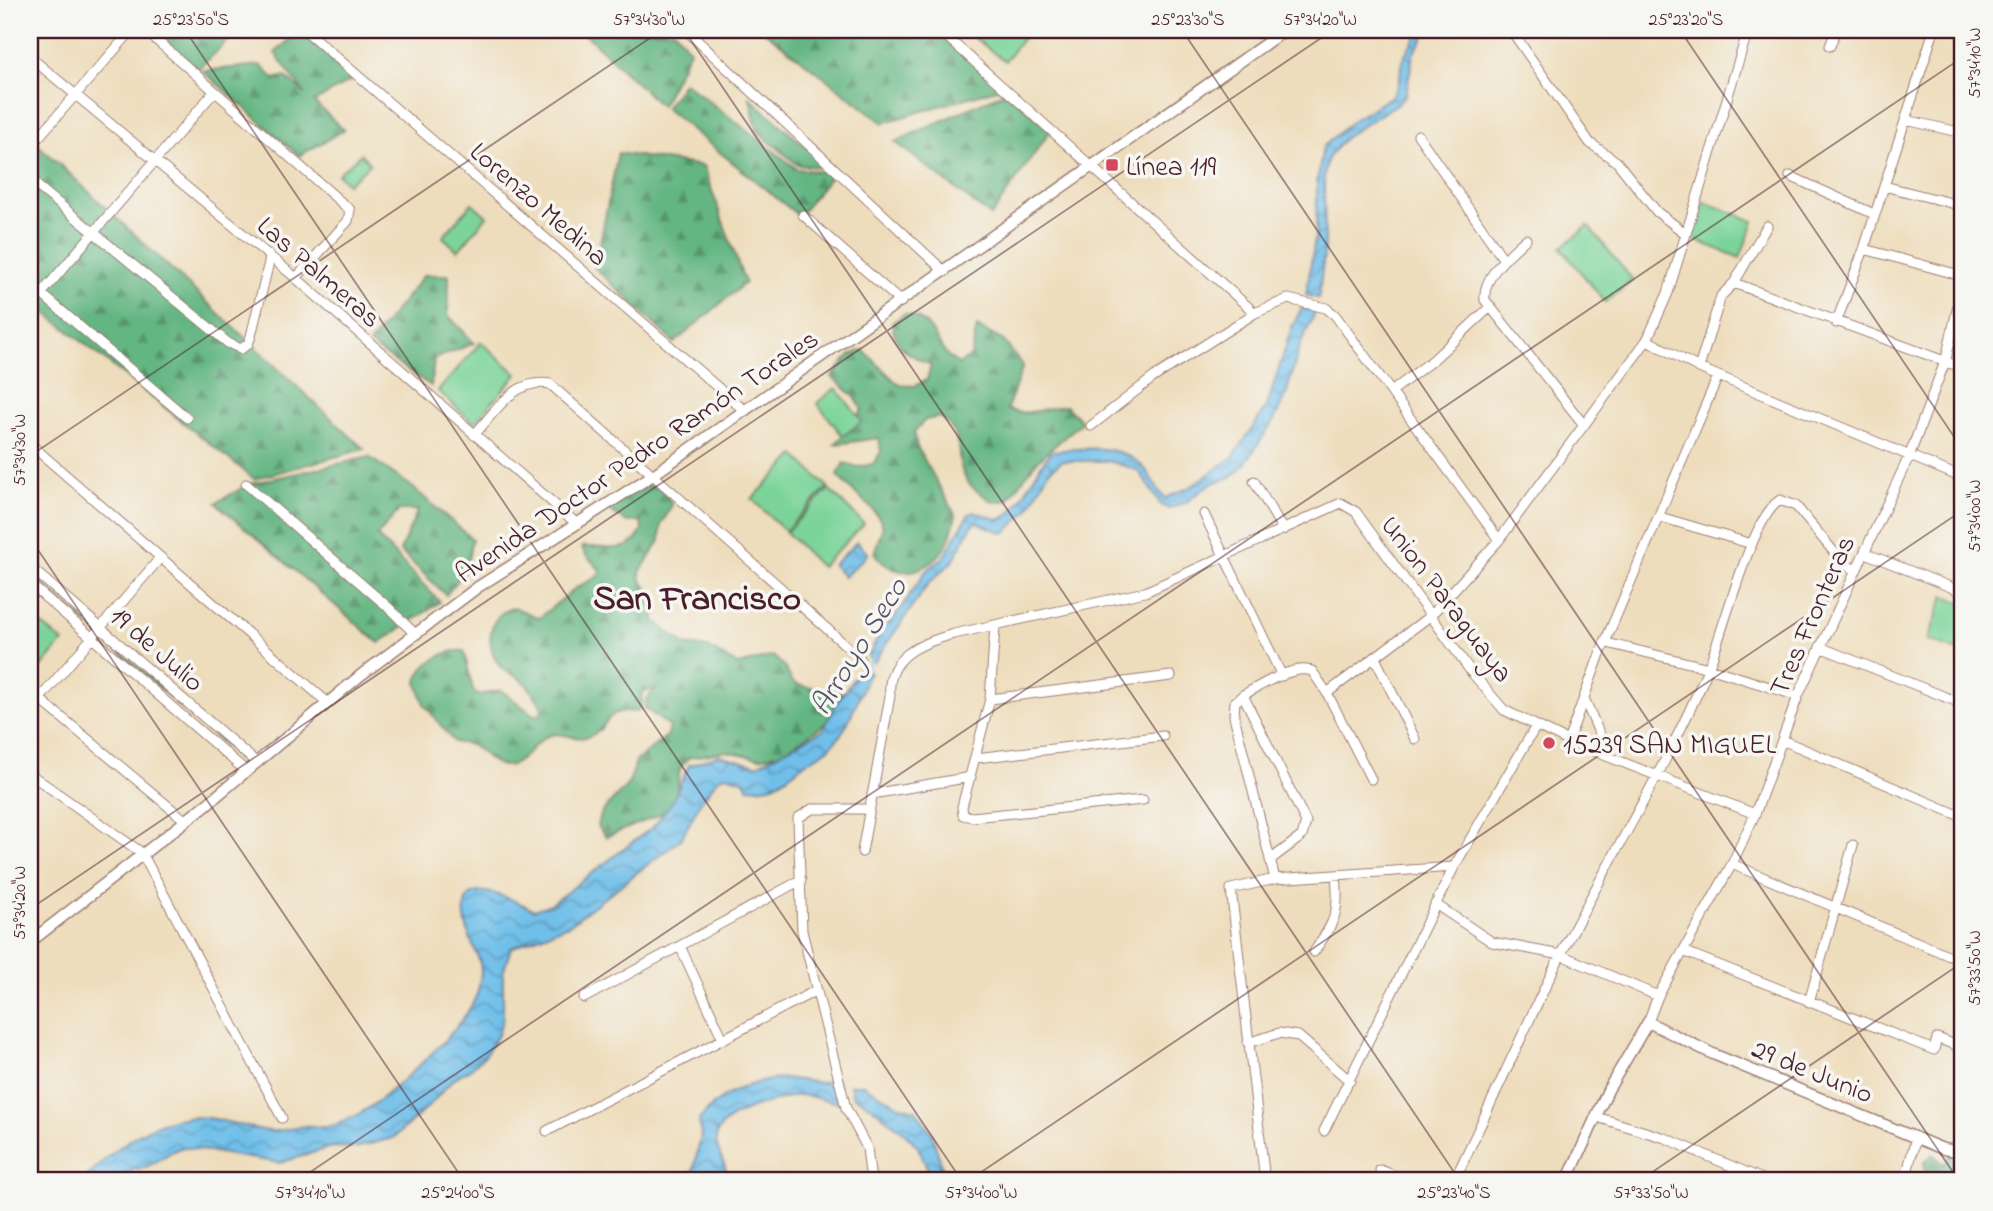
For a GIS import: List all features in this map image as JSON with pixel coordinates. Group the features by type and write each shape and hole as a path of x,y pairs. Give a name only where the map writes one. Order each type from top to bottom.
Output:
{"street":[{"path":"30,147 132,30"},
{"path":"145,30 350,210 348,221 296,278"},
{"name":"Lorenzo Medina","path":"305,30 745,411"},
{"path":"686,30 945,272"},
{"path":"939,30 1255,313"},
{"name":"Avenida Doctor Pedro Ramón Torales","path":"30,942 186,821 415,634 478,587 653,475 945,272 1285,30"},
{"path":"1511,30 1590,143 1617,162 1657,212 1685,233"},
{"path":"1327,693 1430,616 1499,540 1647,340 1668,293 1748,30"},
{"path":"1830,46 1836,30"},
{"path":"1836,323 1864,249 1934,30"},
{"name":"Las Palmeras","path":"30,57 296,278 576,524"},
{"path":"41,294 214,92"},
{"path":"1906,120 1963,133"},
{"path":"1418,135 1504,260"},
{"path":"1790,176 1874,214"},
{"path":"30,180 228,343 241,349 248,344 251,336 270,258"},
{"path":"1884,186 1963,206"},
{"path":"803,215 901,302"},
{"path":"1699,368 1721,296 1734,283 1767,226"},
{"path":"1526,239 1504,260 1485,286 1489,308 1584,425"},
{"path":"1864,249 1963,276"},
{"path":"1734,283 1836,323 1946,359 1963,368"},
{"path":"30,284 187,418"},
{"name":"Tres Fronteras","path":"1567,1181 1608,1090 1648,1022 1658,996 1732,864 1755,814 1798,696 1910,454 1946,359 1963,284"},
{"path":"1091,426 1154,377 1255,313 1288,299 1326,307 1499,540"},
{"path":"1391,392 1434,359 1489,308"},
{"path":"1647,340 1699,368 1963,478"},
{"path":"1568,741 1718,376"},
{"path":"474,435 513,391 535,382 550,384 860,658"},
{"path":"30,444 328,703"},
{"path":"862,852 890,696 889,678 894,666 926,642 1145,592 1283,530 1254,481"},
{"path":"246,484 388,607 415,634"},
{"path":"1454,1181 1561,955 1659,775 1709,668 1752,544 1771,506 1787,500 1796,506 1838,557 1855,570"},
{"name":"Union Paraguaya","path":"1283,530 1341,503 1356,512 1430,616 1504,710 1568,741 1755,814"},
{"path":"1204,514 1282,676"},
{"path":"1660,517 1752,544"},
{"path":"1865,552 1963,592"},
{"path":"30,710 160,558"},
{"name":"19 de Julio","path":"30,567 257,763"},
{"name":"19 de Julio","path":"30,584 247,772"},
{"path":"995,626 990,699 962,807 963,815 972,817 1143,800"},
{"path":"1607,643 1709,668 1798,696"},
{"path":"1820,647 1963,704"},
{"path":"1375,658 1415,739"},
{"path":"1275,879 1234,716 1235,702 1243,695 1282,676 1301,670 1312,671 1327,693 1371,779"},
{"path":"990,699 1171,676"},
{"path":"30,691 186,821"},
{"path":"1243,695 1306,822 1302,836 1270,860"},
{"path":"1584,698 1609,756"},
{"path":"1324,1131 1454,867 1536,726"},
{"path":"976,758 1163,736"},
{"path":"1782,740 1963,817"},
{"path":"30,774 142,853 282,1118"},
{"path":"872,794 971,777"},
{"path":"869,809 803,812 798,818 802,931 846,1108 867,1148 871,1181"},
{"path":"1809,1002 1853,845"},
{"path":"1732,864 1950,956"},
{"path":"1265,1181 1229,893 1236,885 1275,879 1454,867"},
{"path":"1314,952 1335,922 1339,904 1336,875"},
{"path":"584,998 801,880"},
{"path":"1435,904 1492,942 1561,955 1658,996"},
{"path":"680,946 723,1039"},
{"path":"1683,951 1934,1050 1937,1038 1963,1048"},
{"path":"547,1131 817,990"},
{"name":"29 de Junio","path":"1648,1022 1713,1054 1943,1149 1963,1152"},
{"path":"1248,1043 1279,1033 1298,1037 1350,1081"},
{"path":"1597,1117 1665,1138 1767,1181"},
{"path":"1905,1181 1916,1137"},
{"path":"1380,1170 1409,1181"}],"green space":[{"path":"153,30 238,30 198,70"},
{"path":"300,30 353,79 314,102 344,130 299,156 203,71 260,65 274,79 285,76 305,94 275,53"},
{"path":"581,30 674,30 690,50 661,106"},
{"path":"763,30 899,30 949,37 1003,87 883,123"},
{"path":"964,30 1029,30 1005,61"},
{"path":"684,82 797,169 833,173 799,216 665,108"},
{"path":"1007,91 1051,130 991,216 895,142"},
{"path":"750,98 830,168 798,165 757,131"},
{"path":"30,137 364,449 254,479 30,300"},
{"path":"618,153 703,166 745,283 674,343 595,268"},
{"path":"361,154 370,164 347,184 338,174"},
{"path":"1704,202 1754,221 1740,258 1690,238"},
{"path":"472,203 487,216 458,251 443,237"},
{"path":"1588,226 1633,280 1605,302 1561,248"},
{"path":"424,275 449,275 448,315 474,343 434,359 431,386 369,344"},
{"path":"904,314 924,322 944,351 959,364 971,356 977,327 1004,341 1023,366 1007,409 1028,412 1066,406 1082,422 1036,462 1008,500 993,502 967,481 960,464 957,440 949,425 940,417 925,420 914,432 917,447 956,516 949,540 938,556 920,569 911,571 891,568 874,553 883,526 868,505 837,475 844,463 858,467 873,464 881,452 879,438 835,444 855,423 862,409 854,396 832,377 850,355 863,350 899,385 914,386 927,380 931,365 904,350 896,339 892,323"},
{"path":"481,342 517,374 474,423 438,391"},
{"path":"836,388 862,421 843,436 817,403"},
{"path":"795,455 828,487 785,531 752,499"},
{"path":"369,457 411,486 472,539 466,570 446,595 400,551 418,510 399,510 377,536 440,602 379,643 216,503 249,484"},
{"path":"650,485 664,491 672,505 661,525 660,541 640,572 641,580 655,598 655,621 685,645 709,648 738,665 773,656 785,667 792,682 836,691 849,697 825,724 781,753 759,758 726,751 688,758 680,769 674,809 606,837 597,826 602,812 629,783 636,761 668,735 670,727 645,708 646,700 656,688 642,692 641,708 635,712 617,713 595,734 582,738 550,735 517,762 501,766 470,745 454,742 424,704 417,682 423,669 435,659 449,652 464,651 473,690 478,695 501,690 532,714 540,715 542,708 532,692 495,659 491,643 492,627 501,614 509,609 516,608 539,618 577,587 597,577 600,570 582,547 616,548 631,544 642,529 641,521 626,522 608,509 620,494"},
{"path":"829,489 864,524 821,567 786,532"},
{"path":"30,572 89,624 90,626 30,577"},
{"path":"1944,596 1963,603 1963,653 1928,640"},
{"path":"30,615 63,642 33,678 30,675"},
{"path":"100,636 103,636 246,761 243,761"},
{"path":"1933,1154 1944,1165 1949,1156 1963,1155 1963,1181 1928,1181 1924,1162"}],"water":[{"path":"1420,30 1428,30 1413,54 1406,94 1397,104 1345,137 1328,158 1324,174 1325,246 1319,294 1318,298 1306,295 1316,232 1317,183 1323,147 1353,120 1392,96 1398,85 1404,56"},
{"path":"1302,308 1316,311 1300,345 1286,395 1274,420 1244,465 1231,477 1210,484 1186,502 1169,509 1161,505 1140,473 1132,468 1108,461 1062,461 1049,471 1028,510 1007,531 1003,533 976,522 972,525 953,561 929,583 874,662 868,657 883,628 894,618 926,571 943,558 969,514 975,512 1000,520 1009,514 1053,451 1101,449 1124,454 1143,467 1166,498 1192,486 1233,457 1267,406 1292,327"},
{"path":"857,542 868,554 844,577 833,565"},
{"path":"862,667 870,673 849,720 839,737 821,754 771,786 748,787 743,780 726,775 718,779 700,803 681,839 570,924 511,948 503,973 503,1017 498,1035 485,1055 469,1070 453,1079 430,1105 393,1138 354,1148 331,1147 280,1163 183,1147 146,1167 132,1170 120,1181 83,1181 128,1141 169,1121 194,1117 274,1131 308,1126 326,1127 367,1109 434,1051 466,1015 473,1003 481,970 465,915 466,901 472,894 493,893 534,910 551,904 654,826 672,802 689,765 719,755 757,765 823,730 838,701"},
{"path":"786,1078 820,1083 836,1080 842,1102 799,1095 764,1104 737,1115 719,1130 716,1139 727,1181 691,1181 701,1136 699,1120 708,1110 727,1095 749,1085"},
{"path":"850,1085 863,1085 898,1105 916,1110 932,1134 946,1181 933,1181 918,1147 906,1134 865,1102 853,1097"}],"waterway":[{"name":"Arroyo Seco","path":"864,673 873,657"}],"place":[{"name":"Línea 119","path":"1112,165"},
{"name":"15239 SAN MIGUEL","path":"1549,743"}],"district":[{"name":"San Francisco","path":"697,597"}]}
